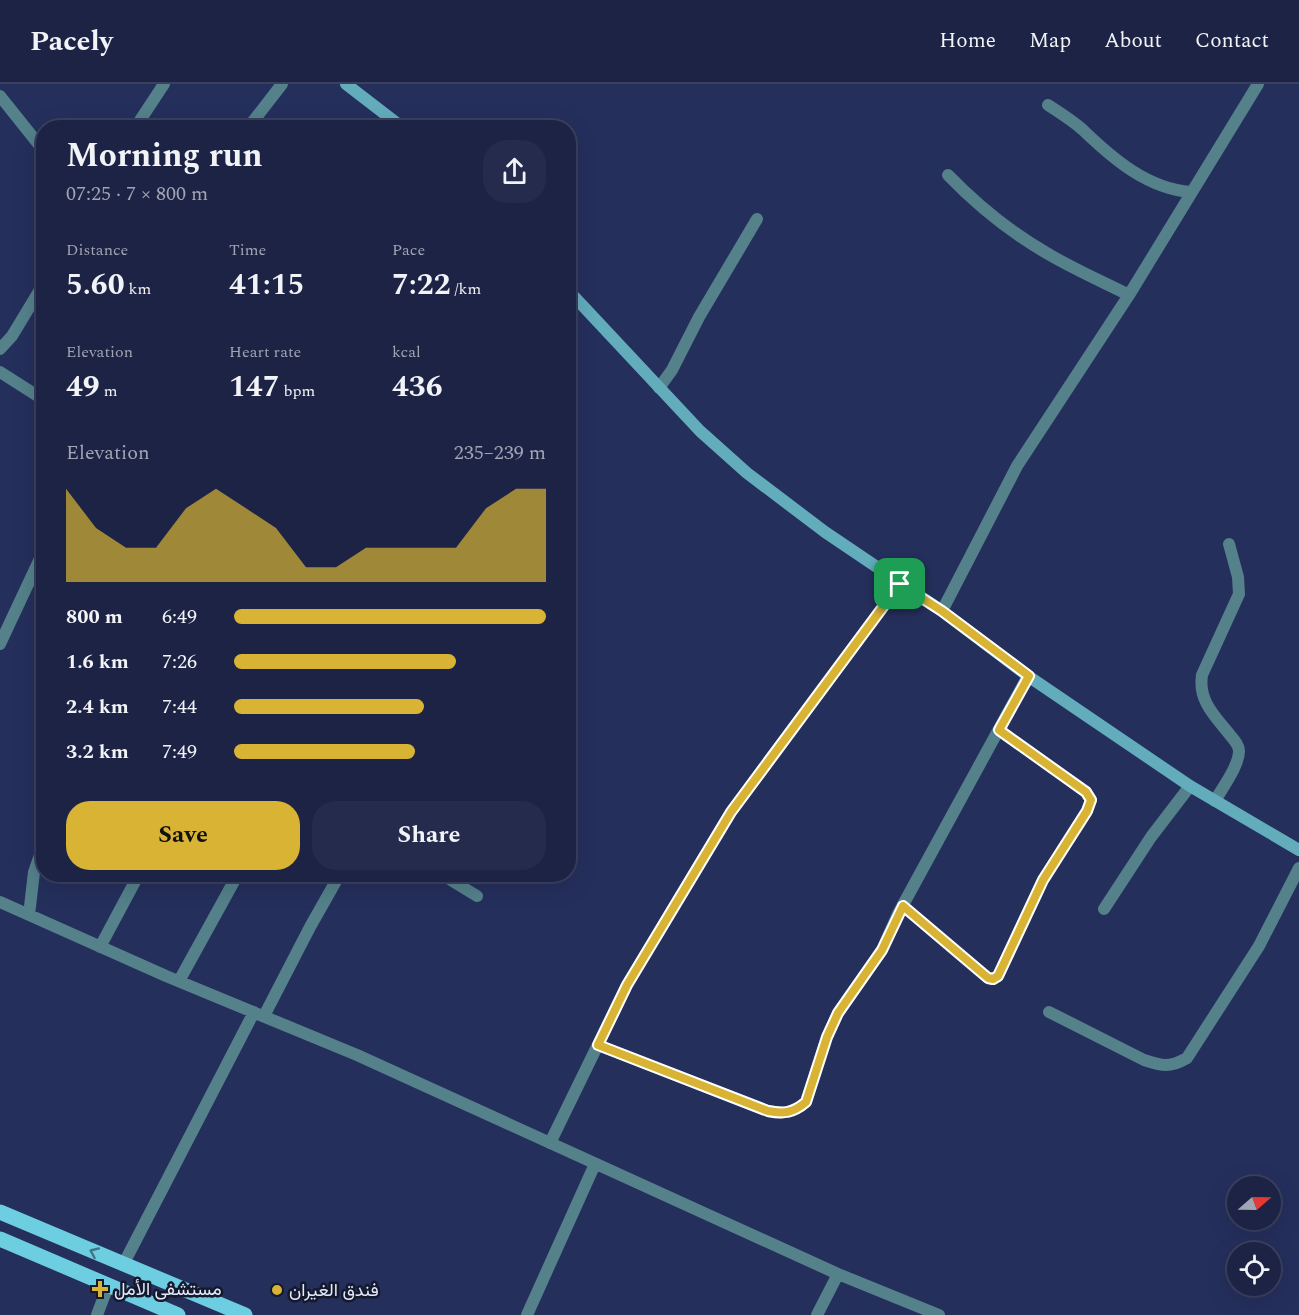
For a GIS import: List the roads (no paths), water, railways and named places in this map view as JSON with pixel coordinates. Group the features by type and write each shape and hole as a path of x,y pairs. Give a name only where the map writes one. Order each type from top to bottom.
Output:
{"main road":[{"path":"0,1212 245,1315"},
{"path":"0,1239 178,1315"}],"street":[{"path":"140,120 164,84"},
{"path":"254,120 282,84"},
{"path":"346,84 393,120"},
{"path":"942,611 1017,466 1129,296 1258,84"},
{"path":"0,96 36,141"},
{"path":"1048,105 1082,129 1114,159 1130,169 1174,191 1191,192"},
{"path":"948,175 967,195 1000,223 1049,255 1129,296"},
{"path":"659,388 672,370 699,317 757,219"},
{"path":"0,349 12,336 36,296"},
{"path":"576,299 700,431 747,473 825,532 942,611 1029,676 1190,786 1299,850"},
{"path":"0,372 36,393"},
{"path":"1215,801 1231,773 1239,752 1238,745 1202,696 1200,686 1202,675 1239,594 1238,577 1228,544"},
{"path":"0,644 36,567"},
{"path":"550,1143 627,985 731,812 900,584"},
{"path":"598,1045 768,1111 789,1113 798,1109 806,1102 827,1037 838,1013 882,950 903,906 1029,676"},
{"path":"903,906 988,978 993,979 998,976 1043,880 1087,811 1091,800 1086,792 999,730"},
{"path":"1104,909 1151,837 1190,786"},
{"path":"29,915 36,866"},
{"path":"1049,1012 1143,1060 1160,1065 1175,1065 1187,1058 1259,946 1299,868"},
{"path":"100,947 135,882"},
{"path":"179,981 234,882"},
{"path":"123,1265 259,1014 335,882"},
{"path":"454,882 477,896"},
{"path":"0,902 179,981 357,1055 838,1274 939,1315"},
{"path":"527,1315 542,1277 558,1250 594,1164"},
{"path":"817,1315 838,1274"},
{"path":"97,1315 108,1286"}],"place":[{"name":"مستشفى الأمل","path":"100,1289"},
{"name":"فندق الغيران","path":"277,1290"}]}
